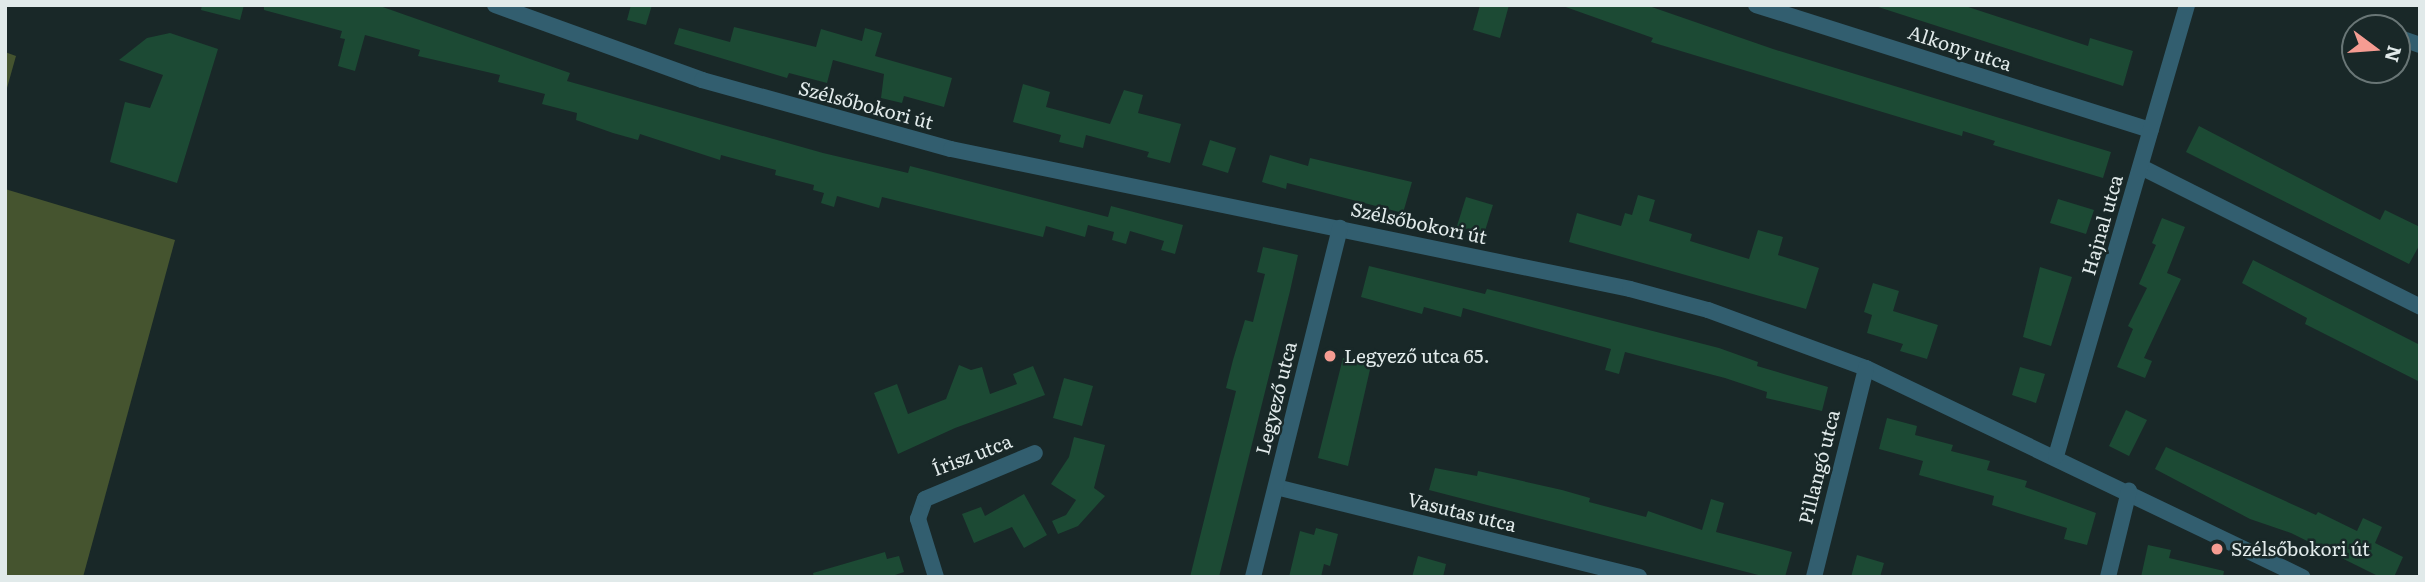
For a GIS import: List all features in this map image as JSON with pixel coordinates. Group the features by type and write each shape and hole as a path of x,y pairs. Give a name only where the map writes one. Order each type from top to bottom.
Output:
{"street":[{"name":"Szélsőbokori út","path":"495,5 702,80 824,117 951,149 1630,289 1708,310 1866,368 2056,456 2302,577"},
{"name":"Alkony utca","path":"1756,5 2151,130"},
{"name":"Hajnal utca","path":"2056,456 2187,5"},
{"path":"2141,167 2420,307"},
{"name":"Legyező utca","path":"1253,577 1340,228"},
{"name":"Pillangó utca","path":"1814,577 1866,368"},
{"name":"Írisz utca","path":"936,577 918,519 925,499 1035,453"},
{"name":"Vasutas utca","path":"1276,487 1639,577"},
{"path":"2108,577 2129,491"}],"green space":[{"path":"5,52 16,56 5,95"},
{"path":"5,189 175,240 83,577 5,577"}],"building":[{"path":"202,5 244,5 240,20 201,10"},
{"path":"264,5 377,5 570,73 567,81 823,153 908,173 910,166 1108,217 1111,206 1183,225 1175,254 1161,250 1164,241 1130,231 1126,244 1112,240 1114,232 1088,225 1085,237 1046,226 1043,237 882,197 879,208 837,196 834,207 821,203 824,193 813,190 814,185 775,175 776,170 721,155 720,160 640,134 638,140 613,133 576,120 577,113 542,104 545,94 498,82 500,75 418,56 420,50 365,35 355,71 338,66 345,39 340,38 342,31 264,10"},
{"path":"631,5 652,5 646,25 627,20"},
{"path":"1480,5 1509,5 1500,38 1473,30"},
{"path":"1560,5 1646,5 1773,49 2111,152 2103,178 1993,145 1995,141 1963,131 1962,136 1651,42 1653,38"},
{"path":"1872,5 1962,5 2088,46 2090,38 2133,51 2123,86"},
{"path":"734,27 816,47 821,29 862,41 865,28 882,33 875,56 952,78 944,107 904,96 902,103 881,98 884,74 833,60 827,83 789,73 787,78 674,44 679,28 730,42"},
{"path":"170,33 218,49 177,183 110,162 125,102 150,108 163,75 119,60 147,38"},
{"path":"1023,84 1050,92 1046,107 1110,124 1124,90 1143,95 1138,113 1181,124 1170,163 1147,157 1149,152 1086,135 1083,148 1059,142 1061,135 1013,122"},
{"path":"2199,126 2380,220 2385,210 2420,227 2420,244 2409,264 2186,152"},
{"path":"1210,140 1236,148 1228,173 1202,165"},
{"path":"1270,155 1308,166 1310,158 1412,182 1403,213 1287,183 1286,189 1262,182"},
{"path":"1638,195 1655,200 1649,221 1692,234 1690,241 1749,259 1758,230 1783,237 1778,255 1819,268 1806,309 1569,242 1577,213 1621,226 1625,213 1632,215"},
{"path":"1466,197 1493,205 1484,234 1457,226"},
{"path":"2058,199 2094,210 2086,234 2050,223"},
{"path":"2162,218 2185,227 2167,273 2181,279 2144,358 2152,361 2145,378 2117,367 2133,329 2128,326 2147,288 2139,284 2156,245 2152,243"},
{"path":"1263,247 1298,255 1219,577 1190,577 1236,391 1226,388 1245,320 1253,322 1265,274 1257,272"},
{"path":"2253,260 2420,345 2420,382 2305,324 2307,318 2242,283"},
{"path":"1369,266 1485,294 1487,289 1719,348 1758,362 1757,366 1828,387 1822,411 1766,398 1767,392 1725,378 1625,352 1619,374 1605,370 1611,349 1463,308 1461,317 1424,307 1422,314 1361,297"},
{"path":"2040,267 2072,277 2051,346 2023,337"},
{"path":"1873,283 1899,291 1893,311 1938,325 1927,359 1900,351 1903,344 1867,333 1872,315 1864,312"},
{"path":"1343,358 1371,365 1348,466 1318,458"},
{"path":"959,365 971,370 982,367 990,394 1017,384 1013,374 1033,366 1045,395 955,428 898,454 874,393 897,384 908,414 946,399"},
{"path":"2020,367 2045,374 2036,403 2012,395"},
{"path":"1064,378 1093,386 1082,426 1053,418"},
{"path":"2126,410 2147,420 2129,456 2109,446"},
{"path":"1887,418 1917,426 1915,435 1953,445 1951,451 1990,461 1987,470 2027,481 2025,487 2096,513 2087,545 2064,539 2067,528 1992,505 1994,496 1919,475 1923,461 1879,449"},
{"path":"1074,437 1105,445 1094,488 1105,496 1078,526 1058,534 1052,521 1066,515 1076,500 1051,484 1069,457"},
{"path":"2166,447 2357,531 2363,518 2382,527 2375,543 2403,557 2394,577 2380,577 2291,533 2250,519 2155,469"},
{"path":"1435,468 1477,476 1478,471 1562,490 1590,498 1589,502 1646,517 1648,511 1702,530 1711,499 1724,503 1716,532 1792,552 1785,577 1766,577 1429,490"},
{"path":"1024,494 1047,535 1024,548 1012,527 974,543 962,514 981,507 985,516"},
{"path":"1316,528 1338,534 1330,566 1324,564 1321,577 1289,577 1300,531 1314,535"},
{"path":"2148,545 2171,550 2169,558 2224,571 2223,577 2141,577"},
{"path":"885,552 887,559 899,556 904,572 889,577 814,577 813,573"},
{"path":"1857,555 1884,563 1880,577 1851,577"},
{"path":"1418,556 1446,564 1443,577 1412,577"}],"place":[{"name":"Legyező utca 65.","path":"1330,356"},
{"name":"Szélsőbokori út","path":"2217,549"}]}
